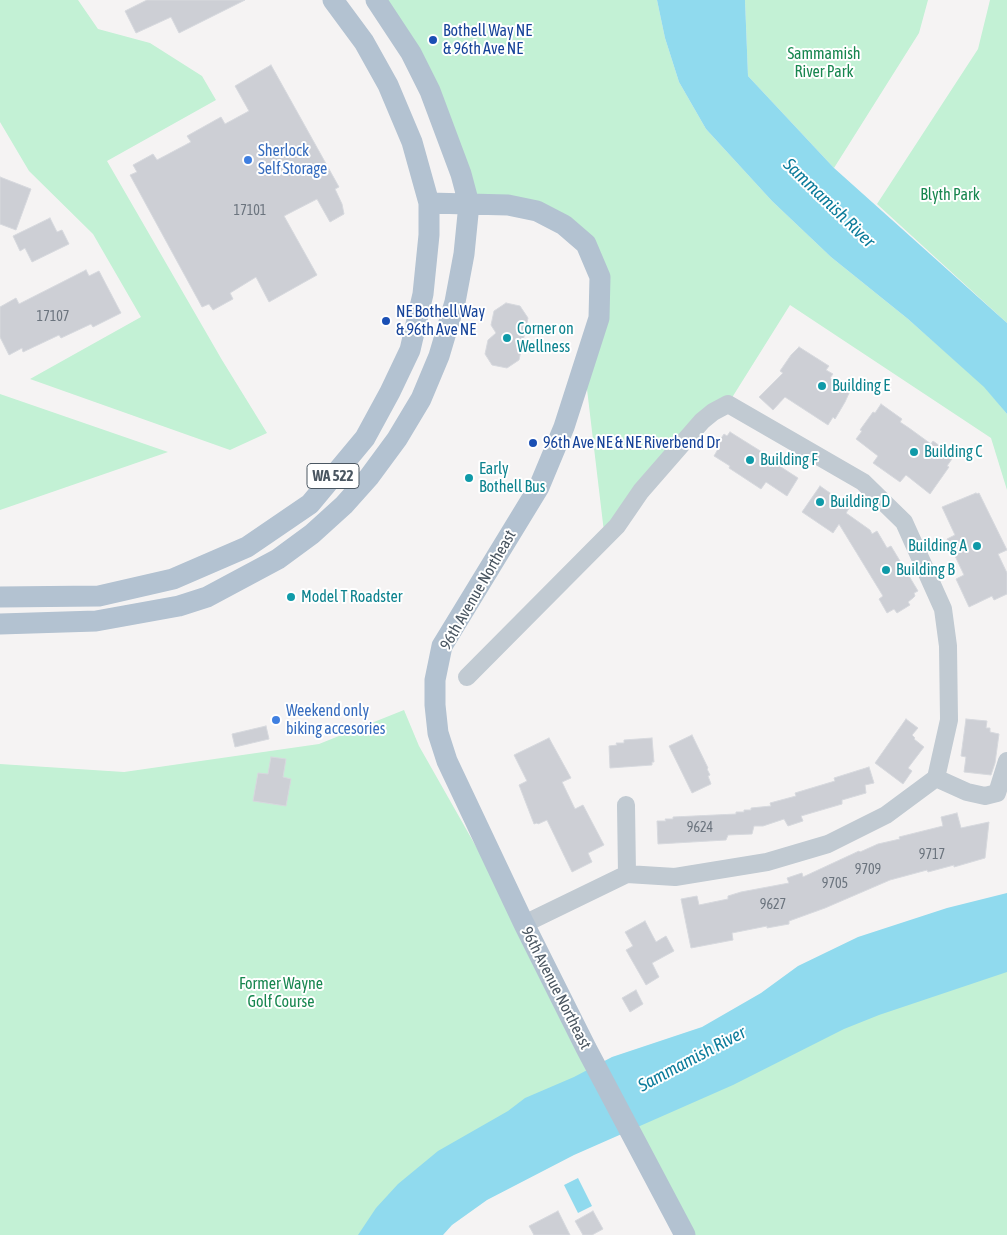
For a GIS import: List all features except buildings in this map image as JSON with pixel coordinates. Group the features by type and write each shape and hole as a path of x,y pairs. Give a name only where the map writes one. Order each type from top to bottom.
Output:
{"main road":[{"name":"WA 522","path":"0,597 100,596 174,579 248,547 310,504 365,438 410,350 423,294 429,203 412,142 388,85 364,42 332,0"},
{"name":"WA 522","path":"0,624 96,621 179,606 207,597 278,559 318,528 344,505 397,439 421,399 439,356 455,302 464,254 469,204 461,174 430,91 412,53 376,0"},
{"name":"96th Avenue Northeast","path":"429,203 508,205 536,211 564,225 586,244 600,277 599,318 564,427 539,487 442,646 435,680 435,705 438,733 447,761 524,924 586,1048 685,1235"}],"street":[{"path":"466,677 616,526 642,491 702,421 713,412 728,404 863,482 904,522 943,609 948,646 950,720 936,778 886,815 828,844 767,862 675,877 627,874 524,924"},
{"path":"936,778 967,792 985,796 997,793 1007,761"},
{"path":"626,805 627,874"}],"green space":[{"path":"0,0 78,0 98,29 150,43 202,76 216,100 107,161 222,360 267,433 230,450 30,379 141,317 93,234 29,171 0,122"},
{"path":"376,0 657,0 665,38 679,82 706,129 772,201 831,257 908,319 985,387 1007,414 1007,490 991,438 790,305 728,404 604,532 584,364 600,277 564,225 469,204 461,174"},
{"name":"Sammamish River Park","path":"745,0 928,0 919,33 834,168 748,76"},
{"name":"Blyth Park","path":"990,0 1007,0 1007,323 877,204 978,49"},
{"path":"0,394 168,452 0,510"},
{"name":"Former Wayne Golf Course","path":"404,710 419,746 617,1095 408,1235 0,1235 0,764 124,772 319,744"},
{"path":"1007,922 1007,1235 685,1235 619,1097"}],"water":[{"name":"Sammamish River","path":"657,0 745,0 748,76 834,168 1007,323 1007,414 984,387 908,319 831,257 772,201 706,129 679,82 665,38"},
{"name":"Sammamish River","path":"1007,893 1007,972 879,1015 844,1029 733,1085 574,1155 487,1200 452,1225 443,1235 358,1235 376,1208 398,1184 438,1151 508,1111 525,1098 574,1077 612,1057 702,1027 761,993 798,966 858,937 947,908"},
{"path":"578,1178 592,1206 578,1213 564,1185"}],"place":[{"name":"Bothell Way NE & 96th Ave NE","path":"433,40"},
{"name":"Sherlock Self Storage","path":"248,160"},
{"name":"NE Bothell Way & 96th Ave NE","path":"386,321"},
{"name":"Corner on Wellness","path":"507,338"},
{"name":"Building E","path":"822,386"},
{"name":"96th Ave NE & NE Riverbend Dr","path":"533,443"},
{"name":"Building C","path":"914,452"},
{"name":"Building F","path":"750,460"},
{"name":"Early Bothell Bus","path":"469,478"},
{"name":"Building D","path":"820,502"},
{"name":"Building A","path":"977,546"},
{"name":"Building B","path":"886,570"},
{"name":"Model T Roadster","path":"291,597"},
{"name":"Weekend only biking accesories","path":"276,720"}]}
